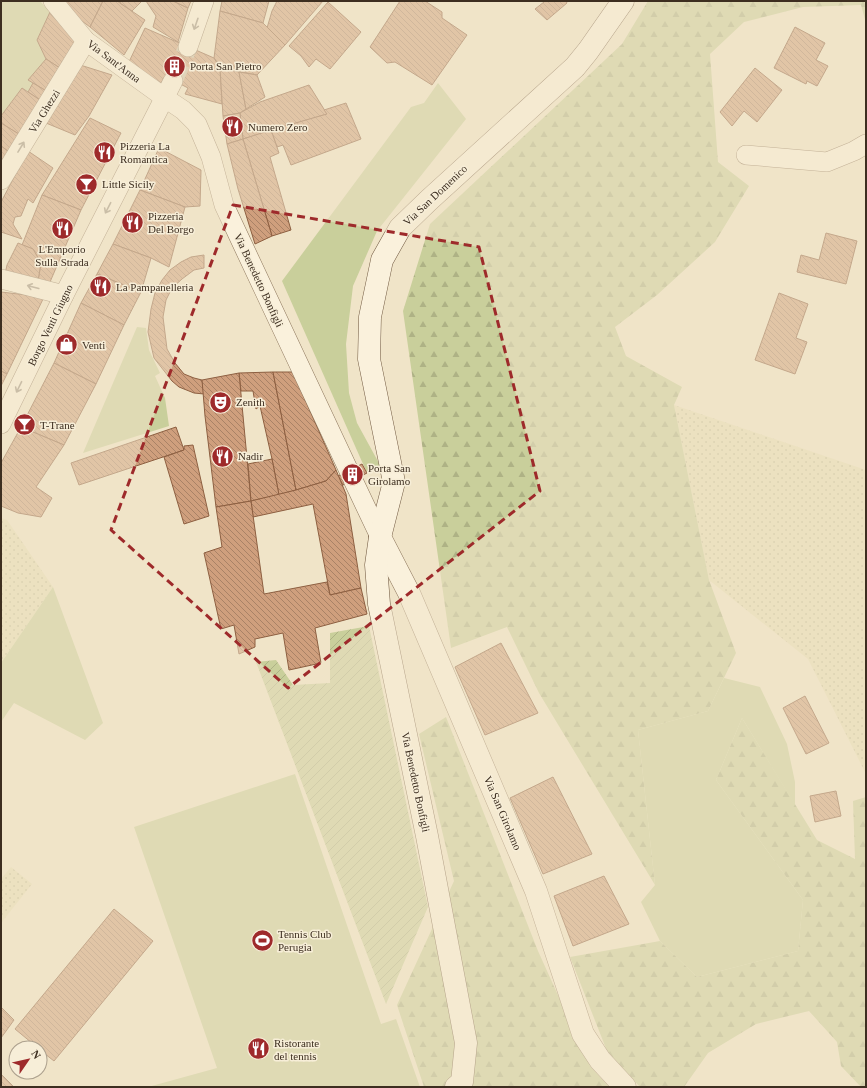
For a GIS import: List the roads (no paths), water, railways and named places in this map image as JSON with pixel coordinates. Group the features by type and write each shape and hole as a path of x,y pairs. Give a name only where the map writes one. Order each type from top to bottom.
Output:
{"main road":[{"name":"Via San Domenico","path":"380,537 394,482 369,359 370,317 382,260 400,228 575,67 623,1"},
{"name":"Via Benedetto Bonfigli","path":"380,537 376,565 379,604 427,836 466,1043 462,1082 456,1087"},
{"name":"Via San Girolamo","path":"380,537 409,593 536,891 583,1034 600,1060 625,1087"}],"street":[{"name":"Via Sant'Anna","path":"53,1 86,42 164,98"},
{"path":"188,48 204,1"},
{"name":"Via Ghezzi","path":"1,180 86,42"},
{"name":"Borgo Venti Giugno","path":"1,424 64,295 173,81"},
{"name":"Via Benedetto Bonfigli","path":"164,98 183,110 198,124 211,157 224,205 380,537"},
{"path":"746,154 827,162 854,151 866,144"},
{"path":"1,279 64,295"}],"tunnel":[{"path":"173,81 188,47"}],"place":[{"name":"Porta San Pietro","path":"175,66"},
{"name":"Numero Zero","path":"233,127"},
{"name":"Pizzeria La Romantica","path":"105,152"},
{"name":"Little Sicily","path":"86,184"},
{"name":"Pizzeria Del Borgo","path":"132,222"},
{"name":"L'Emporio Sulla Strada","path":"62,229"},
{"name":"La Pampanelleria","path":"100,287"},
{"name":"Venti","path":"67,345"},
{"name":"Zenith","path":"221,402"},
{"name":"T-Trane","path":"25,425"},
{"name":"Nadir","path":"223,456"},
{"name":"Porta San Girolamo","path":"353,474"},
{"name":"Tennis Club Perugia","path":"263,940"},
{"name":"Ristorante del tennis","path":"259,1049"}]}
